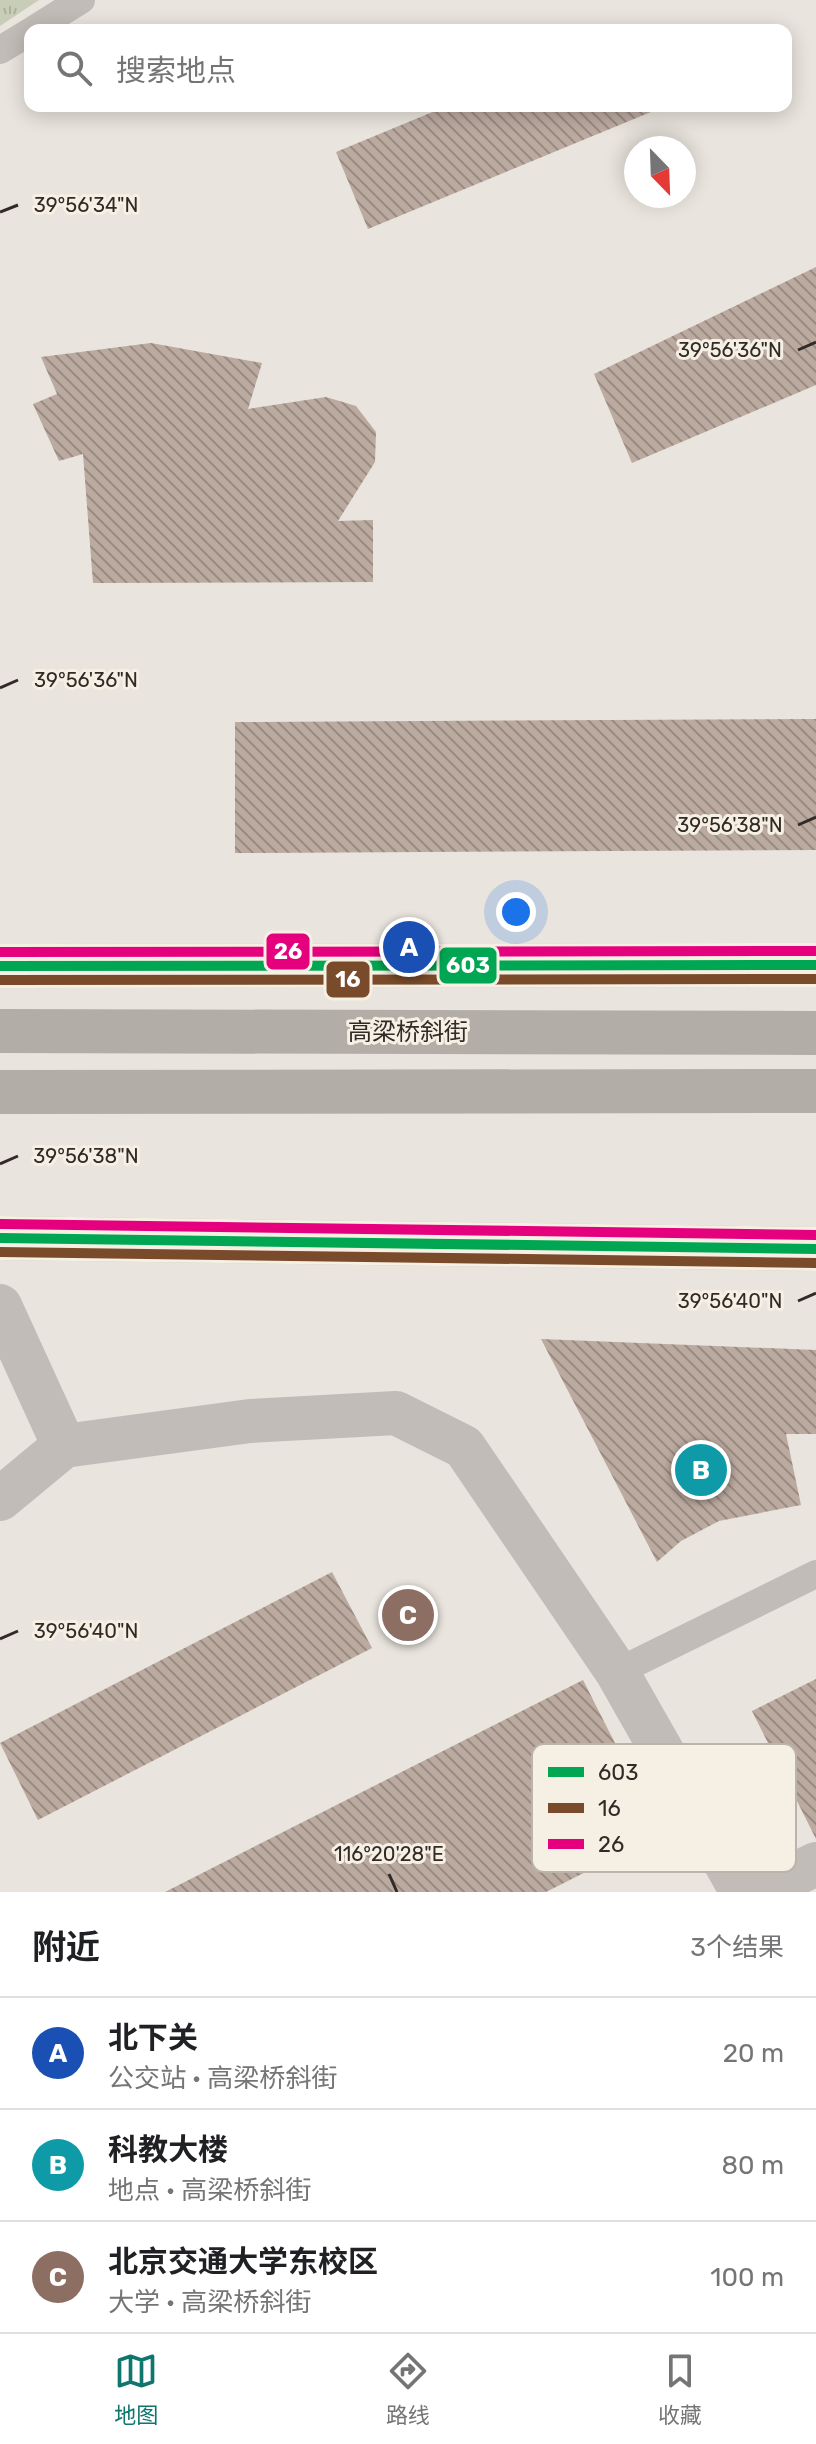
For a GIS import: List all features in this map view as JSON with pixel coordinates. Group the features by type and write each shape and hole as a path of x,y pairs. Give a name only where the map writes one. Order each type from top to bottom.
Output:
{"main road":[{"name":"高梁桥斜街","path":"0,1031 816,1033"},
{"path":"0,1092 816,1091"}],"street":[{"path":"0,966 816,965"},
{"path":"0,1238 816,1249"},
{"path":"0,1306 64,1446"},
{"path":"0,1499 64,1446 250,1421 396,1413 464,1447 617,1672 658,1744"},
{"path":"759,1892 816,1864"},
{"path":"731,1872 742,1892"}],"lane":[{"path":"42,24 81,0"},
{"path":"0,50 24,35"},
{"path":"617,1672 816,1574"}],"green space":[{"path":"0,0 39,0 0,26"}],"building":[{"path":"433,112 651,112 368,229 336,152"},
{"path":"816,267 816,385 632,463 594,374"},
{"path":"151,343 262,363 248,409 326,397 356,406 376,432 375,462 338,521 373,520 373,582 93,583 83,454 59,461 33,404 57,394 41,357"},
{"path":"816,719 816,850 235,853 235,722"},
{"path":"541,1339 816,1350 816,1434 786,1434 801,1505 719,1521 681,1541 657,1562"},
{"path":"332,1572 372,1648 38,1820 0,1743"},
{"path":"816,1679 816,1839 796,1799 796,1744 768,1744 752,1711"},
{"path":"583,1680 615,1744 532,1744 532,1872 586,1872 546,1892 165,1892"}],"transit line":[{"name":"26","path":"0,952 816,951"},
{"name":"603","path":"0,966 816,965"},
{"name":"16","path":"0,980 816,979"},
{"name":"26","path":"0,1224 816,1235"},
{"name":"603","path":"0,1238 816,1249"},
{"name":"16","path":"0,1252 816,1263"}],"place":[{"name":"北下关","path":"409,947"},
{"name":"科教大楼","path":"701,1470"},
{"name":"北京交通大学东校区","path":"408,1615"}]}
